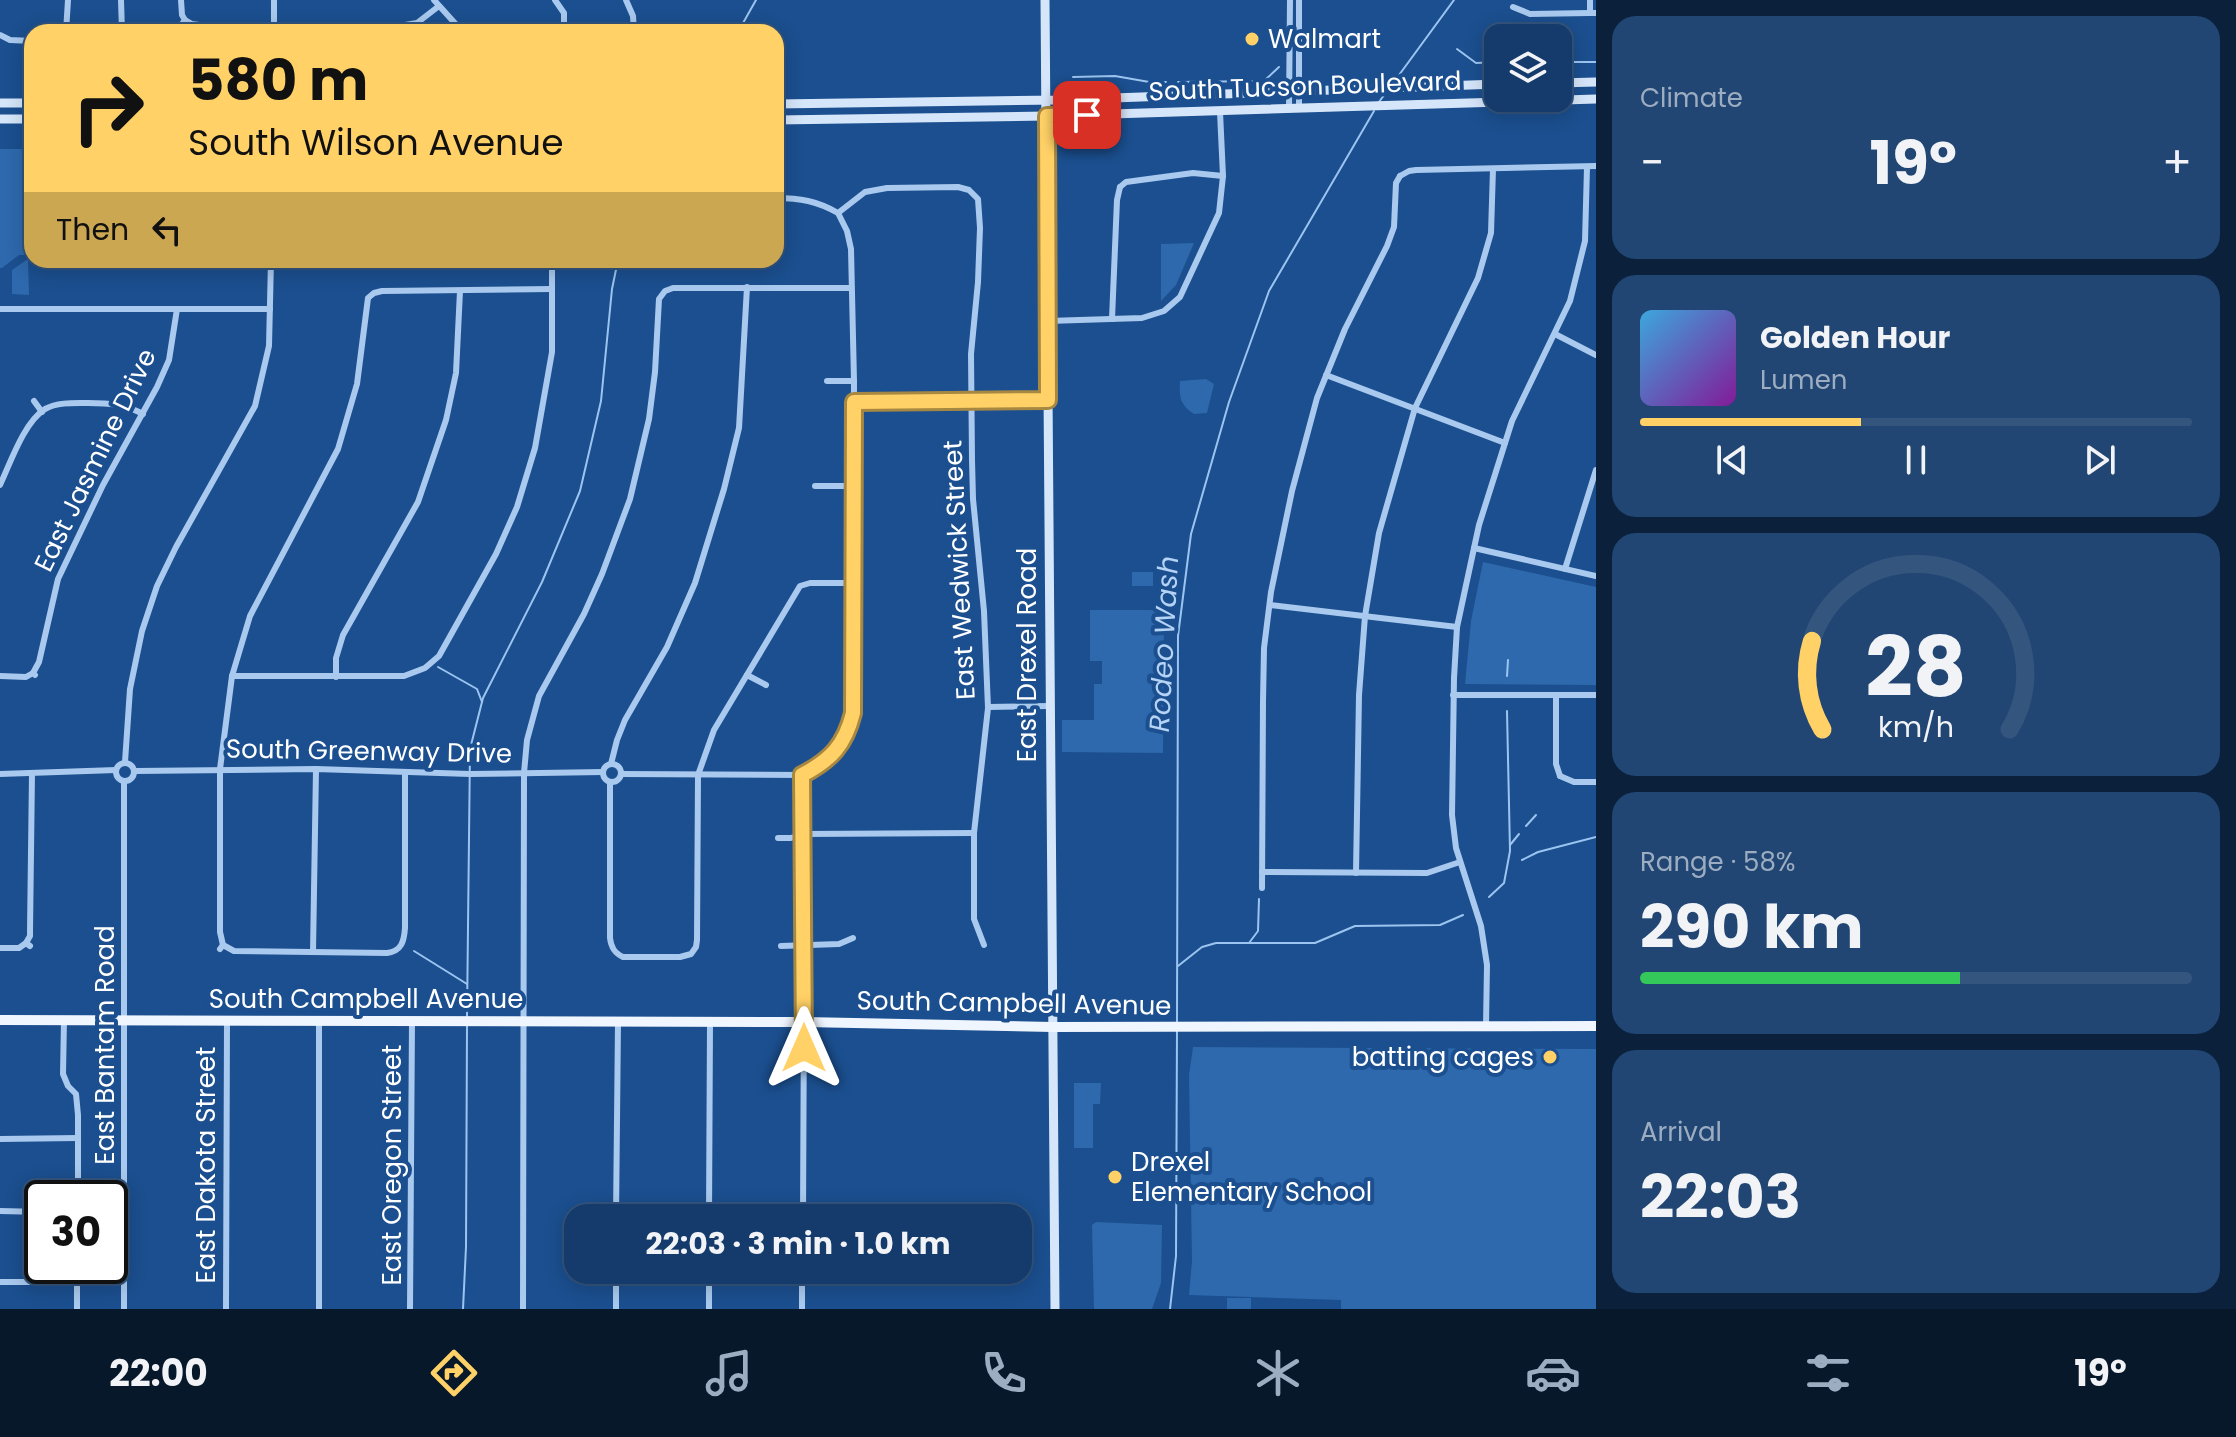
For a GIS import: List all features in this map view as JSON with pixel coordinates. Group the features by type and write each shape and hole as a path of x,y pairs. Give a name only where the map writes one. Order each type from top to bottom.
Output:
{"main road":[{"name":"East Drexel Road","path":"1045,0 1055,1309"},
{"path":"1572,83 1596,82"},
{"name":"South Tucson Boulevard","path":"784,104 1046,100 1484,84"},
{"name":"South Tucson Boulevard","path":"784,120 1220,112 1596,99"},
{"path":"0,103 24,103"},
{"path":"0,119 24,119"},
{"name":"South Campbell Avenue","path":"0,1020 804,1022 1053,1027 1596,1026"}],"street":[{"path":"66,24 68,0"},
{"path":"121,0 122,24"},
{"path":"181,0 183,22 192,24"},
{"path":"274,0 274,24"},
{"path":"555,0 564,13 565,24"},
{"path":"626,0 634,24"},
{"path":"1290,0 1294,108"},
{"path":"1294,91 1299,0"},
{"path":"1513,7 1530,14 1593,13 1590,0"},
{"path":"411,24 417,23 436,3 455,24"},
{"path":"0,35 10,40 24,41"},
{"path":"1048,321 1142,318 1164,311 1180,297 1219,213 1223,176 1220,112"},
{"path":"1262,888 1264,648 1270,605 1292,491 1317,398 1345,329 1394,227 1396,183 1400,176 1416,170 1596,166"},
{"path":"1486,1026 1487,965 1481,926 1456,848 1452,815 1457,627 1479,525 1512,421 1570,301 1585,241 1587,167"},
{"path":"1395,169 1400,176"},
{"path":"1356,873 1359,695 1365,616 1379,533 1415,408 1478,278 1491,233 1493,169"},
{"path":"1112,319 1118,184 1193,173 1223,176"},
{"name":"East Wedwick Street","path":"838,213 865,192 887,188 958,187 974,191 979,204 978,282 971,354 973,499 983,589 988,707 974,833 974,919 984,945"},
{"path":"621,774 802,775 827,760 842,744 849,728 853,713 854,381 851,249 838,213 812,200 784,198"},
{"path":"125,762 130,689 142,631 157,586 255,406 269,346 271,268"},
{"path":"232,676 404,676 425,668 439,656 496,554 517,507 535,448 552,352 552,268"},
{"path":"611,764 625,720 667,647 695,583 724,489 739,428 747,287"},
{"path":"523,1309 524,773 527,740 539,696 590,601 630,499 649,419 658,304 663,289 673,288 850,288"},
{"path":"405,773 405,928 402,949 387,953 234,951 222,947 220,769 232,676 250,616 338,449 357,384 368,296 382,291 552,289"},
{"path":"336,677 336,658 343,635 418,502 446,420 456,373 460,291"},
{"path":"0,309 270,309"},
{"name":"East Jasmine Drive","path":"0,676 34,675 58,579 169,360 177,309"},
{"path":"1555,334 1596,355"},
{"path":"1326,375 1505,443"},
{"path":"827,381 854,381"},
{"path":"854,402 1048,400"},
{"path":"34,401 42,412"},
{"path":"0,485 27,429 42,412 65,403 114,403 143,414"},
{"path":"1565,569 1596,470"},
{"path":"815,486 853,486"},
{"path":"1474,548 1596,576"},
{"path":"610,782 612,949 623,957 680,957 691,954 697,940 698,775 714,730 798,585 853,583"},
{"path":"1270,605 1457,627"},
{"path":"747,675 766,685"},
{"path":"1453,695 1596,695"},
{"path":"1556,696 1558,779 1596,782"},
{"path":"988,707 1049,706"},
{"path":"125,762 135,771 132,779 124,781 119,779 116,770 119,764 125,762"},
{"path":"611,764 617,765 621,774 617,781 610,782 603,772 611,764"},
{"path":"313,952 316,769"},
{"path":"0,774 116,770"},
{"name":"South Greenway Drive","path":"135,771 603,772"},
{"path":"0,948 19,948 28,944 32,773"},
{"path":"802,775 803,1204"},
{"name":"East Bantam Road","path":"124,781 124,1309"},
{"path":"778,838 803,834 974,833"},
{"path":"1262,872 1427,873 1460,862"},
{"path":"781,946 839,944 853,938"},
{"path":"64,1020 63,1074 76,1094 78,1180"},
{"name":"East Dakota Street","path":"226,1309 227,1020"},
{"path":"319,1021 319,1309"},
{"name":"East Oregon Street","path":"410,1309 412,1021"},
{"path":"616,1204 618,1021"},
{"path":"709,1204 710,1022"},
{"path":"0,1139 78,1138"},
{"path":"0,1211 24,1212"},
{"path":"0,1282 24,1282"},
{"path":"77,1284 77,1309"},
{"path":"616,1284 616,1309"},
{"path":"709,1284 709,1309"},
{"path":"802,1284 802,1309"}],"shaded area":[{"path":"0,149 24,149 24,255 0,268"},
{"path":"1194,243 1176,285 1161,301 1161,244"},
{"path":"24,262 24,268 28,268 29,295 12,294 12,270"},
{"path":"1206,379 1214,384 1207,413 1194,414 1181,400 1180,381"},
{"path":"1483,562 1596,587 1596,685 1465,684 1471,621"},
{"path":"1132,572 1153,572 1153,586 1132,586"},
{"path":"1090,610 1164,610 1163,753 1062,752 1062,720 1094,720 1094,684 1102,684 1102,661 1090,661"},
{"path":"1193,1047 1596,1049 1596,1309 1341,1309 1341,1300 1189,1295 1192,1261 1189,1075"},
{"path":"1074,1083 1101,1083 1100,1104 1093,1104 1093,1148 1074,1148"},
{"path":"1096,1222 1162,1225 1161,1283 1152,1309 1094,1309 1092,1225"},
{"path":"1227,1298 1251,1298 1251,1309 1227,1309"}],"waterway":[{"path":"742,24 756,0"},
{"name":"Rodeo Wash","path":"1391,86 1454,0"},
{"path":"1306,46 1318,37"},
{"path":"1457,49 1476,63 1484,63"},
{"path":"1572,62 1596,62"},
{"path":"1178,82 1264,81 1279,67"},
{"path":"1073,77 1115,76 1166,82"},
{"name":"Rodeo Wash","path":"1379,102 1387,91"},
{"name":"Rodeo Wash","path":"1177,1023 1178,636 1191,534 1229,402 1269,291 1374,111"},
{"path":"467,1016 470,749 483,698 542,582 580,491 601,401 616,268"},
{"path":"1507,676 1508,660"},
{"path":"438,667 477,689 482,702"},
{"path":"1489,897 1504,883 1510,851 1507,711"},
{"path":"1526,826 1536,815"},
{"path":"1510,845 1519,834"},
{"path":"1522,860 1538,852 1596,837"},
{"path":"1249,943 1258,931 1259,899"},
{"path":"1178,966 1202,947 1216,943 1315,943 1355,926 1440,925 1463,915"},
{"path":"414,951 467,984"},
{"path":"463,1309 467,1026"},
{"name":"Rodeo Wash","path":"1170,1309 1176,1256 1177,1029"}],"place":[{"name":"Walmart","path":"1252,39"},
{"name":"batting cages","path":"1550,1057"},
{"name":"Drexel Elementary School","path":"1115,1177"}],"route":[{"path":"804,1048 802,775 827,760 842,744 853,713 854,402 1048,400 1047,116 1087,115"}]}
